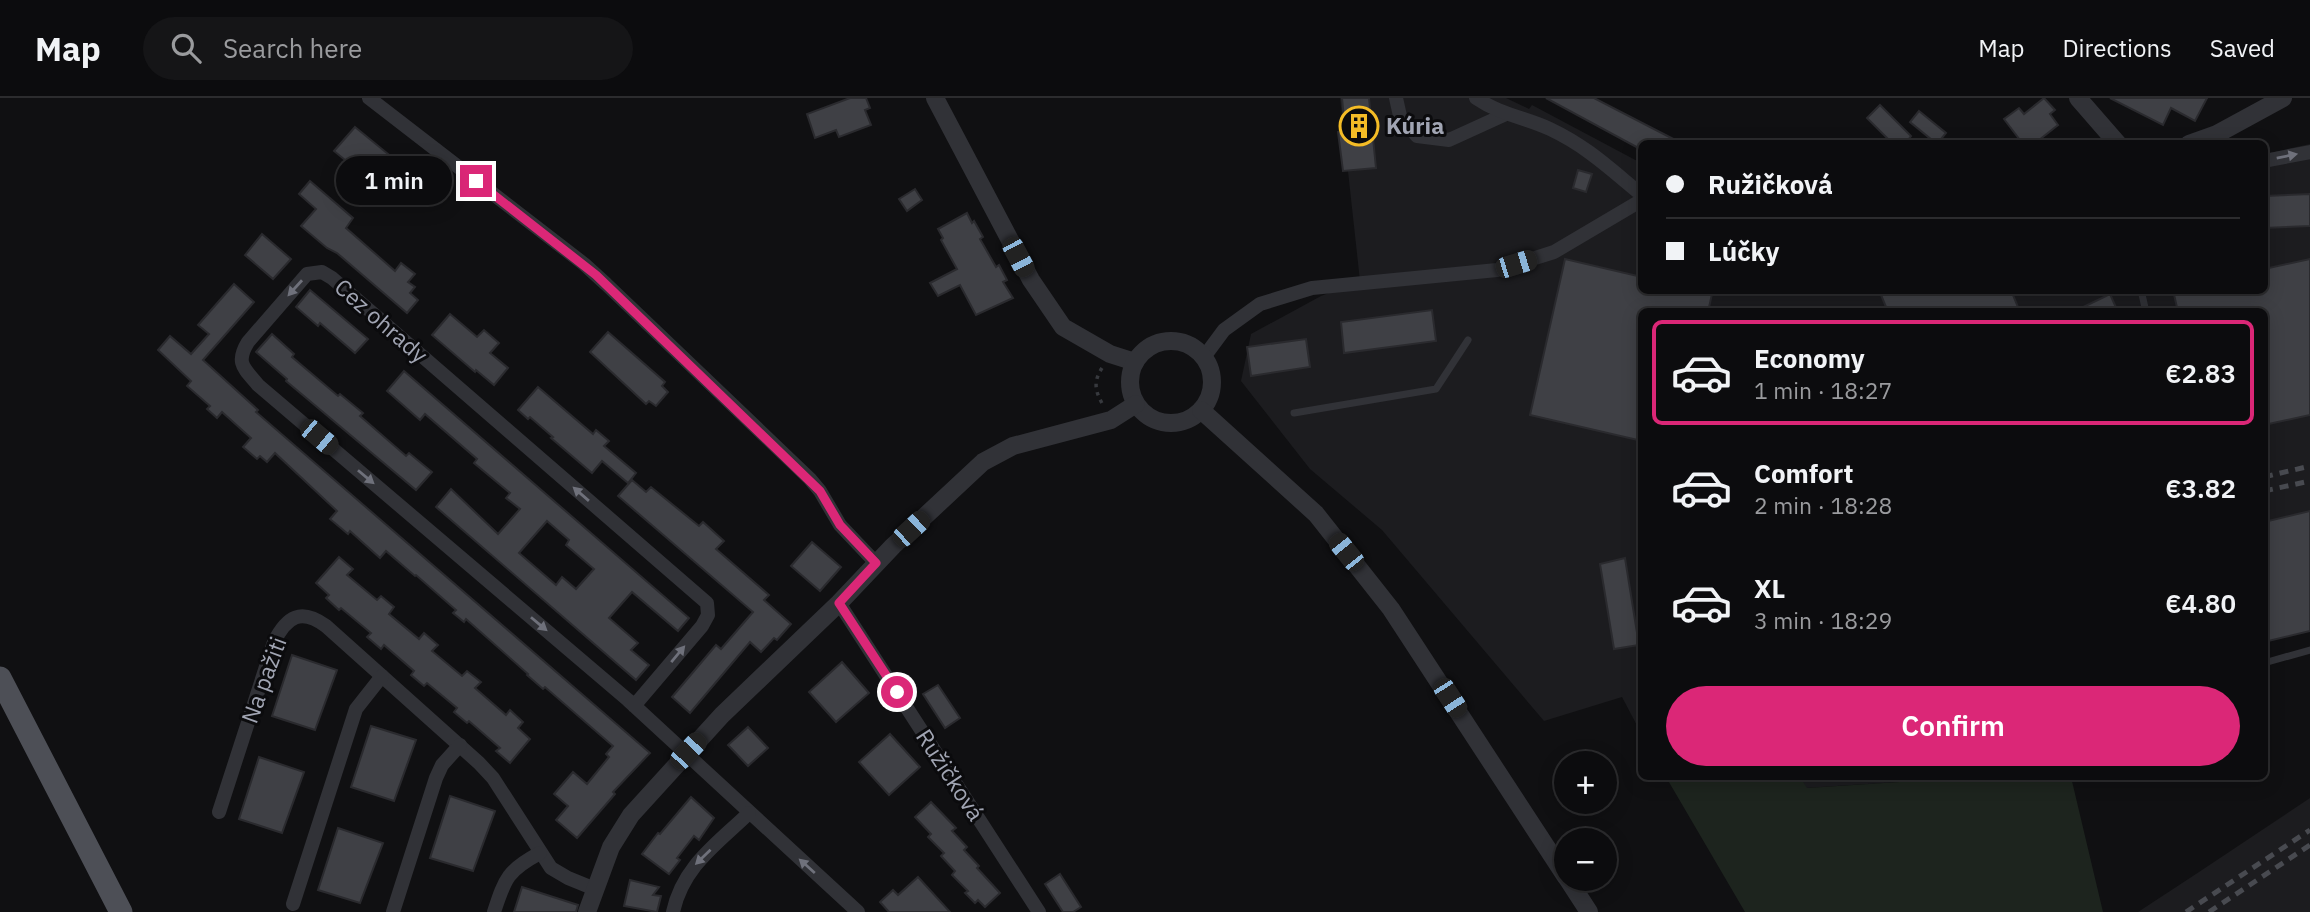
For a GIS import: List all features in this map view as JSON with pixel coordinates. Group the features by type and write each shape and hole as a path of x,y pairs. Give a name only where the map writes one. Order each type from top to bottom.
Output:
{"main road":[{"path":"0,678 121,912"}],"street":[{"path":"369,98 606,284 810,479 840,525 876,563"},
{"path":"935,98 1031,281 1063,327 1110,354 1135,362"},
{"path":"1396,98 1400,116 1418,136 1448,140 1506,114"},
{"path":"1476,98 1493,110 1547,128 1586,147 1638,194"},
{"path":"2078,98 2110,140"},
{"path":"2200,140 2217,134 2283,98"},
{"path":"2268,160 2310,152"},
{"path":"1204,357 1224,330 1260,304 1312,288 1497,270 1554,252 1638,200"},
{"name":"Cez ohrady","path":"634,706 702,626 708,615 707,603 332,278 323,272 307,274 248,342 240,354 242,367 258,384 634,706 858,912"},
{"path":"1174,341 1185,343 1204,357 1212,379 1211,390 1200,410 1191,418 1179,422 1155,419 1144,413 1136,404 1130,379 1135,362 1151,346 1174,341"},
{"path":"587,912 611,847 631,815 722,715 983,462 1013,446 1111,420 1136,404"},
{"path":"1200,410 1316,514 1391,609 1554,858"},
{"name":"Ružičková","path":"839,603 1038,912"},
{"name":"Na pažiti","path":"219,812 274,642 281,629 292,619 303,615 314,617 460,745 493,778 540,853 557,873 594,889"},
{"path":"293,904 356,709 382,676"},
{"path":"393,912 435,779 442,765 460,745"},
{"path":"673,912 687,874 749,813"},
{"path":"494,912 503,884 516,866 540,853"},
{"path":"1575,891 1589,912"}],"lane":[{"path":"1294,412 1436,389 1468,341"},
{"path":"2268,662 2310,650"}],"path":[{"path":"1110,354 1096,377 1095,388 1111,420"}],"shaded area":[{"path":"1340,98 1506,98 1529,109 1532,105 1638,161 1638,294 2268,294 2268,153 2310,144 2310,631 2268,641 2268,308 1638,308 1638,727 1622,697 1544,721 1382,530 1310,469 1241,381 1251,334 1321,296 1360,281"},
{"path":"1668,780 1802,780 1807,788 1930,780 2072,780 2103,912 1745,912"},
{"path":"1802,780 1930,780 1806,788"},
{"path":"2310,798 2310,912 2138,912 2196,874"}],"building":[{"path":"850,98 866,98 870,108 865,110 871,125 839,137 836,130 815,138 807,114"},
{"name":"Kúria","path":"1342,98 1369,98 1376,168 1343,171 1338,132 1345,130"},
{"path":"1546,98 1594,98 1675,140 1638,140 1638,148"},
{"path":"2044,98 2055,110 2050,114 2058,125 2039,140 2020,140 2004,119 2019,108 2024,114"},
{"path":"2110,98 2207,98 2195,121 2171,108 2163,125"},
{"path":"1880,105 1911,136 1908,140 1889,140 1867,118"},
{"path":"1919,111 1946,133 1940,140 1932,140 1910,122"},
{"path":"355,127 415,176 394,200 334,151"},
{"path":"1578,170 1592,174 1586,192 1573,188"},
{"path":"310,181 353,218 346,228 395,271 401,263 415,274 408,282 415,287 410,293 418,300 407,313 301,226 316,209 299,194"},
{"path":"915,189 922,200 907,211 899,199"},
{"path":"2310,194 2310,226 2268,228 2268,196"},
{"path":"967,213 983,237 980,239 996,267 999,265 1007,280 1003,282 1013,298 976,315 960,285 938,296 930,283 957,269 938,229"},
{"path":"262,234 291,259 273,279 245,255"},
{"path":"1565,259 1638,276 1638,294 1712,294 1709,308 1638,308 1638,440 1530,415"},
{"path":"2310,259 2310,415 2268,424 2268,308 2177,308 2174,294 2268,294 2268,268"},
{"path":"234,284 254,302 203,360 258,410 256,412 650,753 613,792 615,794 577,838 556,820 568,806 554,794 573,772 587,784 609,757 606,754 613,746 545,687 543,689 466,619 464,622 453,613 456,610 416,575 386,551 380,558 350,531 348,534 330,519 337,511 275,453 267,462 260,456 257,459 243,447 251,438 222,412 217,418 207,409 210,406 187,386 191,381 158,350 170,336 191,354 209,334 198,325"},
{"path":"310,290 368,339 355,353 320,323 318,326 296,307"},
{"path":"1881,294 2013,294 2018,308 1886,308"},
{"path":"2110,294 2116,308 2081,308"},
{"path":"1432,310 1436,341 1344,353 1341,322"},
{"path":"450,314 477,337 484,330 499,343 490,353 508,368 494,385 432,335"},
{"path":"608,332 665,382 662,386 668,392 656,406 649,401 646,404 590,352"},
{"path":"272,334 294,354 292,357 338,396 340,394 363,413 360,416 406,456 409,453 432,472 416,490 286,381 287,379 256,352"},
{"path":"1306,339 1310,367 1251,376 1247,347"},
{"path":"404,371 689,618 678,631 632,592 609,618 638,643 631,650 649,665 636,680 436,507 451,489 498,534 520,509 506,498 510,493 474,463 477,459 425,414 420,420 387,391","holes":["547,521 569,540 566,545 594,569 576,589 562,577 556,585 519,553"]},
{"path":"538,387 593,434 596,430 609,441 604,446 636,473 628,483 602,461 592,473 530,417 528,419 518,410"},
{"path":"632,480 646,492 651,487 699,526 703,522 724,541 716,549 769,595 764,600 791,624 777,640 774,638 761,652 750,642 690,713 672,697 716,645 721,649 753,612 618,496"},
{"path":"2310,511 2310,631 2268,641 2268,521"},
{"path":"812,542 841,567 820,591 791,566"},
{"path":"339,557 353,569 347,575 377,600 381,596 394,607 389,614 419,639 424,633 438,645 432,651 462,676 467,671 481,682 475,688 506,715 510,710 523,722 518,728 530,739 510,763 496,751 500,748 469,721 467,723 454,712 457,708 427,683 424,686 411,675 414,671 384,645 381,649 367,637 371,633 326,598 329,595 316,583"},
{"path":"1625,558 1638,645 1614,649 1600,564"},
{"path":"292,655 337,670 315,730 272,716"},
{"path":"842,662 869,693 836,722 809,692"},
{"path":"938,685 960,718 945,728 923,694"},
{"path":"371,726 416,740 394,801 351,787"},
{"path":"748,727 768,748 748,766 728,745"},
{"path":"890,734 920,767 889,795 859,762"},
{"path":"259,757 304,772 282,833 239,819"},
{"path":"450,796 495,811 473,871 430,858"},
{"path":"691,797 714,818 699,840 694,836 677,858 680,860 669,874 642,854"},
{"path":"931,802 956,828 952,831 967,847 964,850 1000,893 985,907 978,900 975,903 965,893 968,891 952,875 955,871 941,856 944,853 928,837 931,834 915,817"},
{"path":"338,828 383,843 360,903 318,890"},
{"path":"1060,874 1081,907 1073,912 1063,912 1045,884"},
{"path":"918,877 950,912 889,912 880,902 893,890 898,895"},
{"path":"630,880 659,887 653,895 661,896 657,912 624,906"},
{"path":"522,887 578,905 576,912 514,912"}],"railway":[{"path":"2268,476 2310,466"},
{"path":"2268,490 2310,481"},
{"path":"2186,912 2310,830"},
{"path":"2209,912 2310,845"}],"place":[{"name":"Kúria","path":"1359,126"}],"route":[{"path":"476,181 584,264 820,491 840,525 876,563 839,603 897,692"}]}
